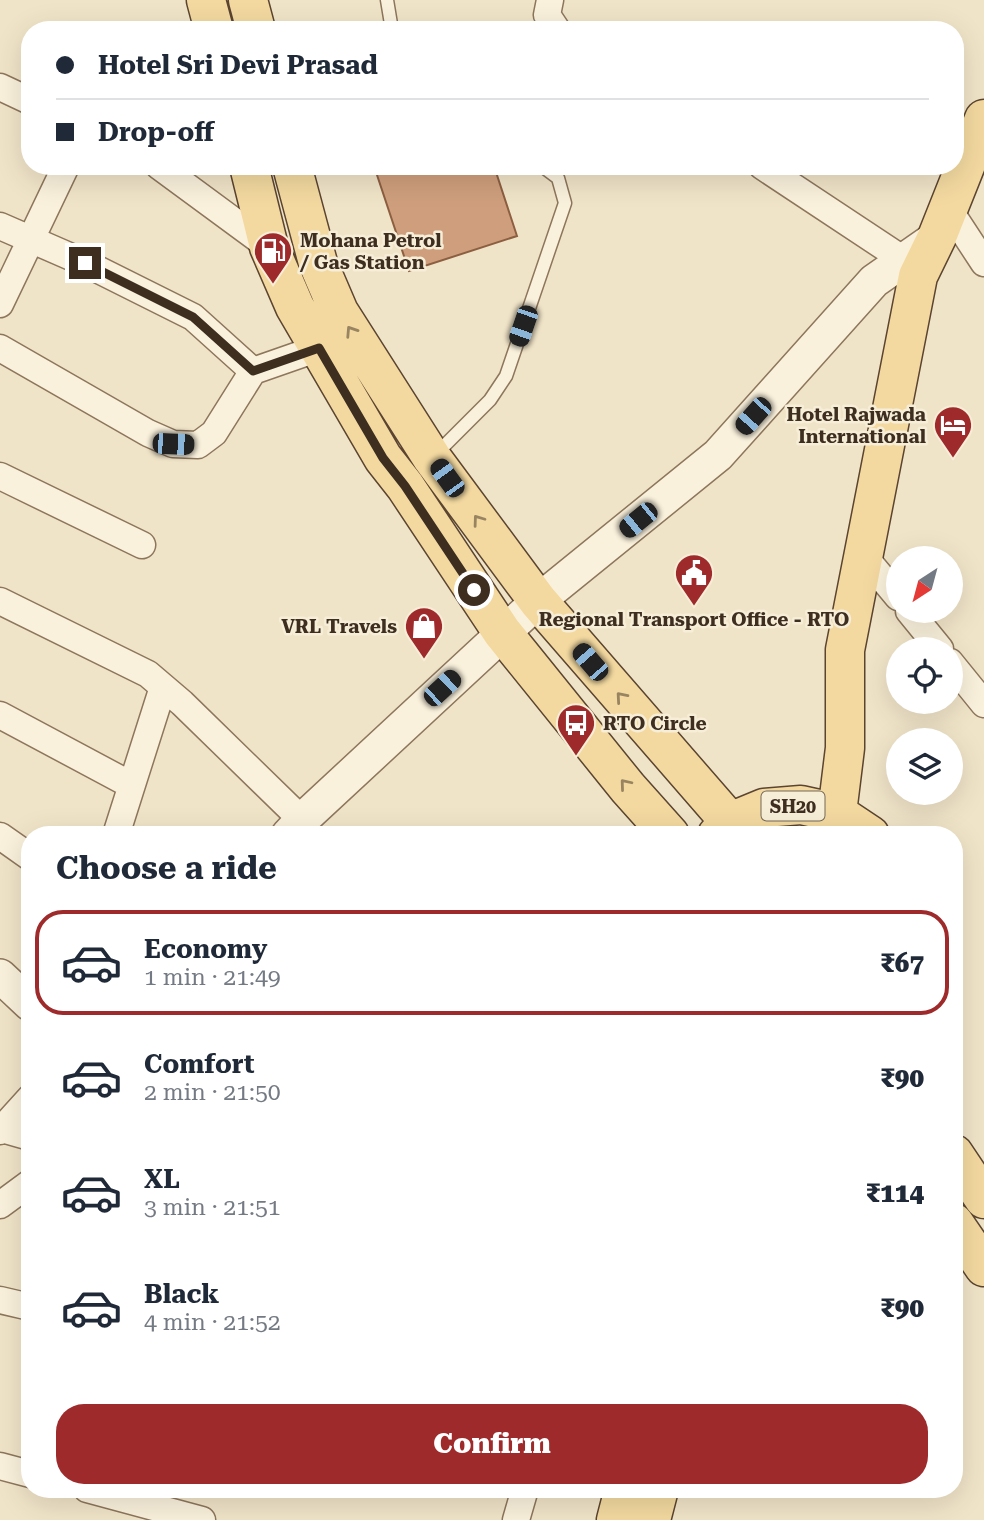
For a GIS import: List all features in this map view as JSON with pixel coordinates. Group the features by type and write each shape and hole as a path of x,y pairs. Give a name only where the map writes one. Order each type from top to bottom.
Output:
{"main road":[{"path":"206,0 212,21"},
{"path":"248,0 254,21"},
{"path":"964,169 984,119"},
{"name":"SH20","path":"251,175 269,247 295,307 383,458 419,472 538,601 721,826"},
{"name":"SH20","path":"294,175 318,263 339,312 502,632 662,826"},
{"path":"837,813 845,748 845,650 863,555 918,276 962,175"},
{"name":"SH20","path":"729,826 764,808 802,805 837,813 856,826"},
{"path":"963,1168 984,1199"},
{"path":"963,1236 984,1267"},
{"path":"616,1520 622,1498"},
{"path":"651,1520 657,1498"}],"street":[{"path":"550,0 547,15 551,21"},
{"path":"0,86 21,96"},
{"path":"0,304 62,175"},
{"path":"171,175 269,247"},
{"path":"776,175 904,260"},
{"path":"296,826 502,632 718,454 874,281 904,260 943,222 984,263"},
{"path":"0,226 85,263 193,317 253,371"},
{"path":"0,348 148,433 173,444 198,445 214,433 253,371 319,348"},
{"path":"0,476 142,545"},
{"path":"863,555 886,583"},
{"path":"0,601 148,674 182,704 294,826"},
{"path":"919,623 930,637"},
{"path":"963,678 984,704"},
{"path":"119,826 163,687"},
{"path":"0,715 131,785"},
{"path":"0,836 21,851"},
{"path":"0,976 21,996"},
{"path":"21,1108 1,1130 21,1135"},
{"path":"0,1205 21,1190"},
{"path":"0,1300 21,1305"},
{"path":"0,1466 21,1472"},
{"path":"120,1498 202,1520"},
{"path":"516,1520 522,1498"}],"lane":[{"path":"387,0 390,21"},
{"path":"419,472 490,400 506,376 565,203 558,178 554,175"}],"building":[{"path":"377,175 497,175 517,236 409,271"}],"place":[{"name":"Mohana Petrol / Gas Station","path":"273,285"},
{"name":"Hotel Rajwada International","path":"953,459"},
{"name":"Regional Transport Office - RTO","path":"694,607"},
{"name":"VRL Travels","path":"424,660"},
{"name":"RTO Circle","path":"576,757"}],"route":[{"path":"85,263 193,317 253,371 319,348 383,458 405,486 474,590"}]}
